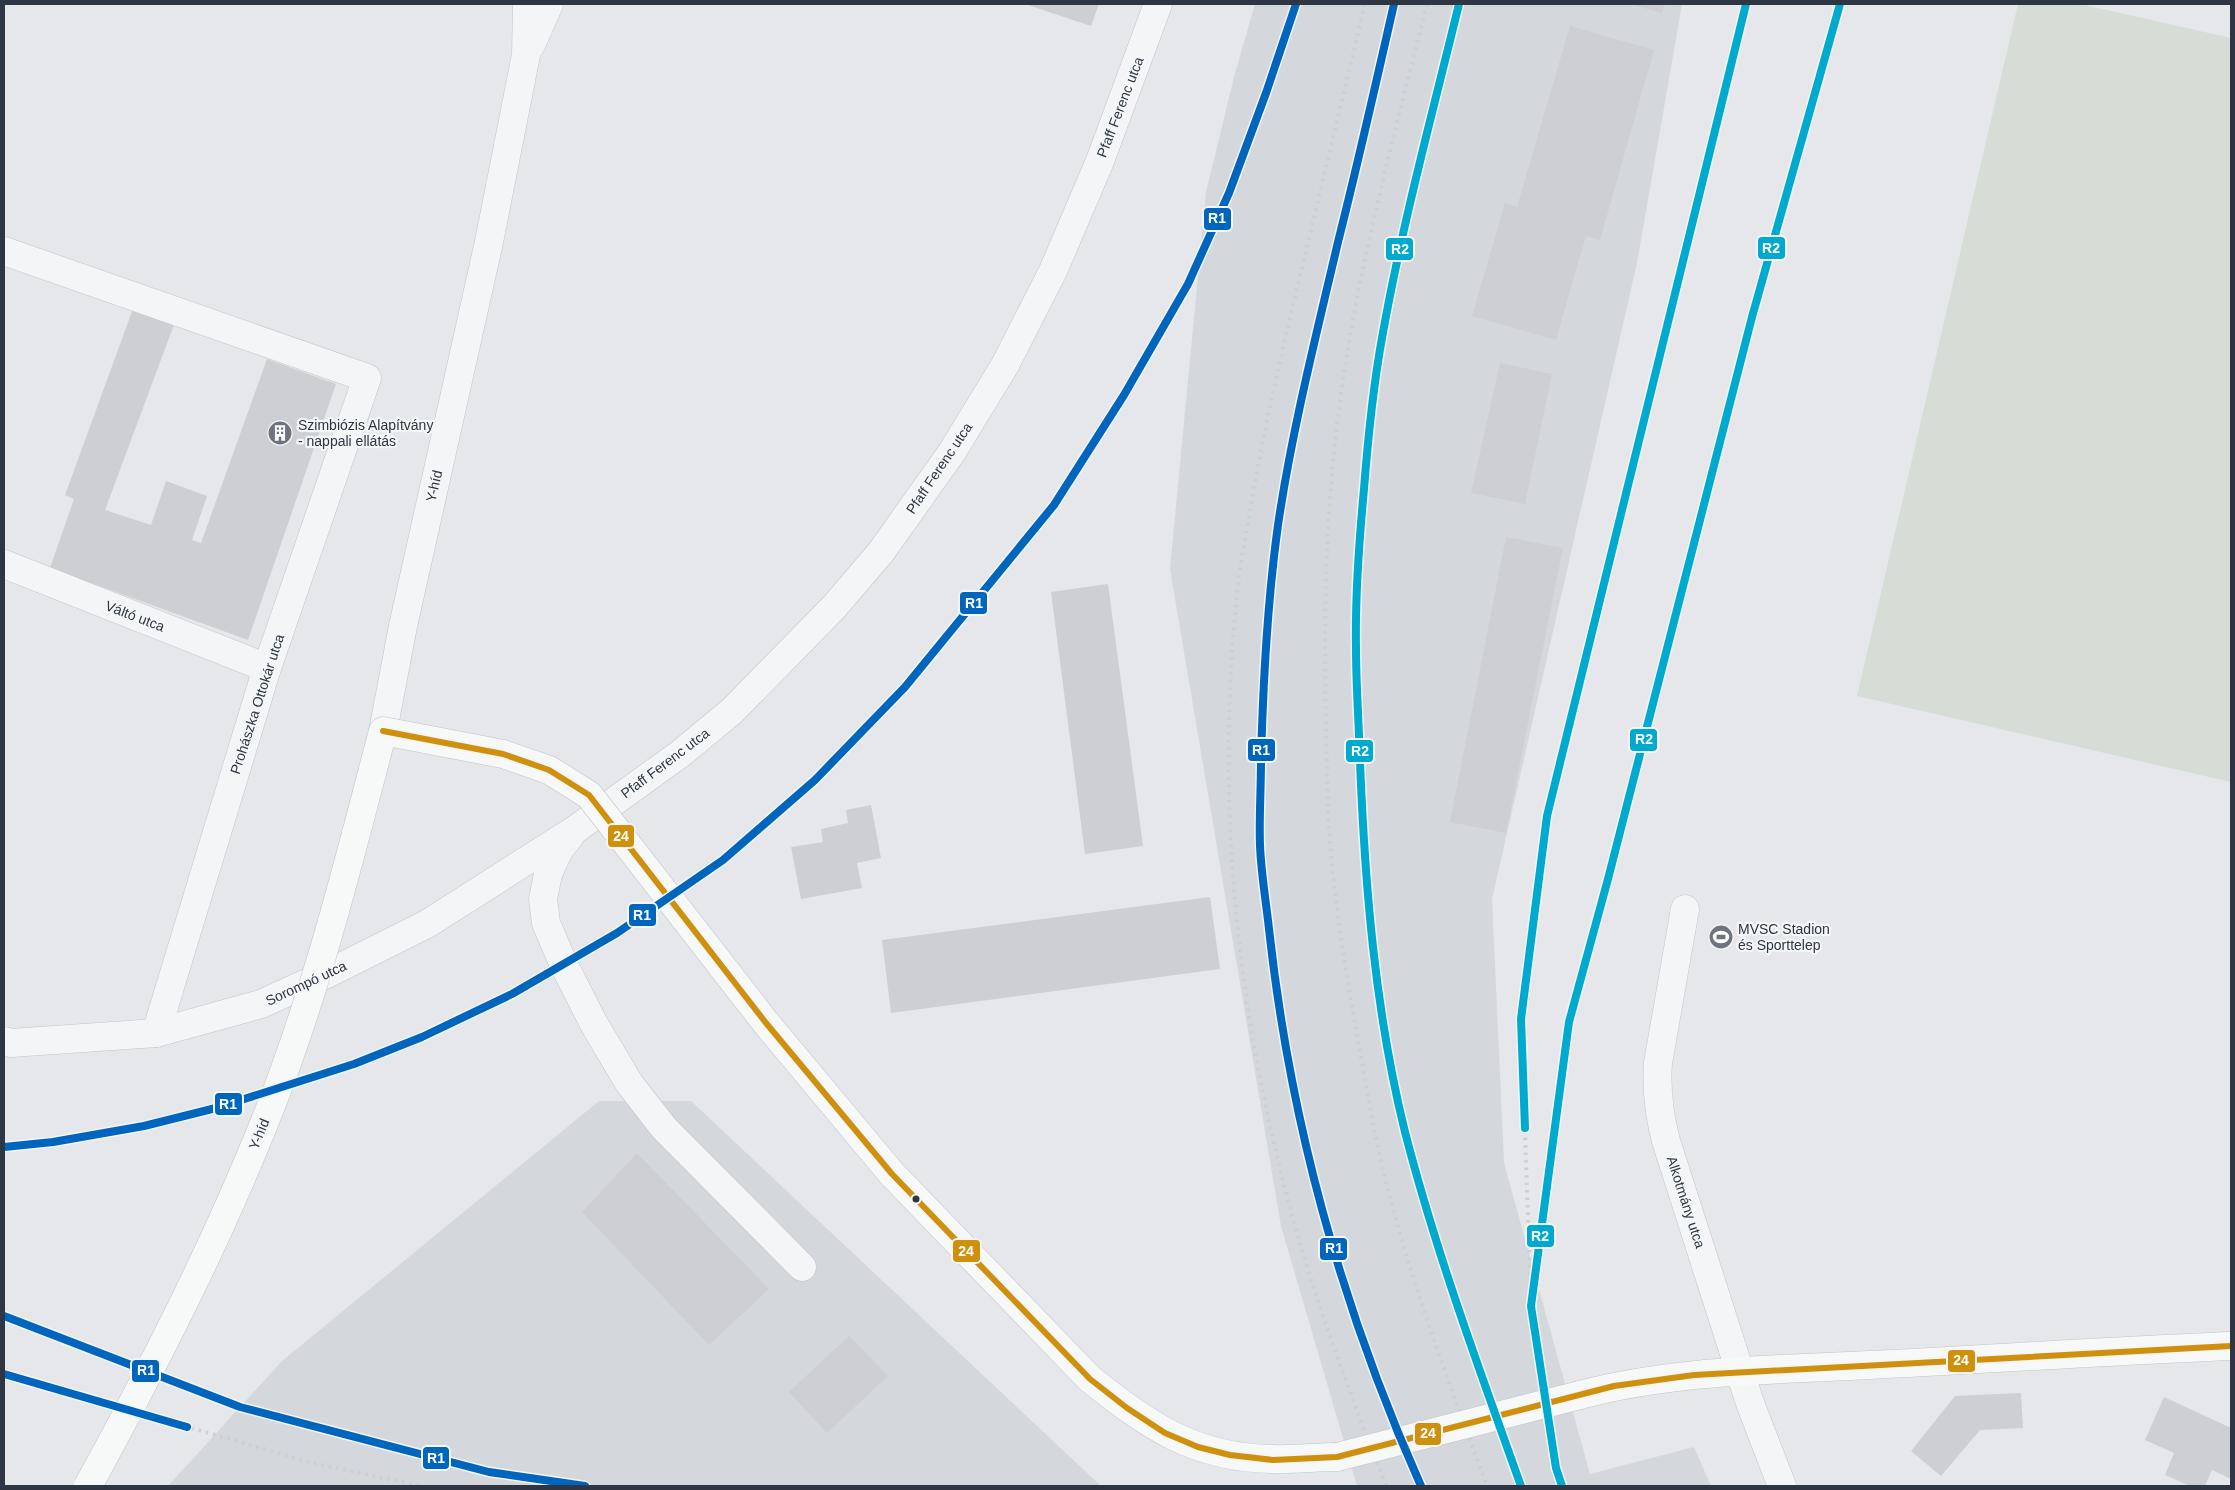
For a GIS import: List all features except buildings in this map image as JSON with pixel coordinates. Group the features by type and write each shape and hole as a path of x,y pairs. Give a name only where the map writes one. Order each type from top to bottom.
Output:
{"main road":[{"path":"383,731 503,754 549,770 589,795 766,1023 892,1174 1090,1378 1127,1408 1165,1433 1198,1447 1230,1455 1273,1460 1337,1457 1614,1386 1654,1380 1740,1371 2229,1342"},
{"name":"Y-híd","path":"88,1486 163,1347 218,1233 264,1125 300,1024 340,894 383,731"}],"street":[{"path":"526,55 527,4"},
{"path":"526,55 549,4"},
{"name":"Pfaff Ferenc utca","path":"576,829 680,754 732,711 785,660 881,552 952,452 1005,365 1053,271 1100,161 1158,4"},
{"name":"Y-híd","path":"383,731 403,626 489,242 526,55"},
{"name":"Prohászka Ottokár utca","path":"4,251 367,378 267,668 156,1033"},
{"name":"Váltó utca","path":"4,564 267,668"},
{"path":"576,829 559,850 548,874 543,899 546,923 594,1024 629,1082 664,1128 802,1267"},
{"name":"Sorompó utca","path":"4,1040 11,1043 156,1033 261,1004 331,972 427,924 576,829"},
{"name":"Alkotmány utca","path":"1685,909 1658,1063 1656,1088 1659,1113 1666,1141 1750,1403 1782,1486"}],"shaded area":[{"path":"1255,4 1682,4 1637,263 1492,899 1504,1163 1590,1474 1694,1447 1711,1486 1357,1486 1281,1226 1170,569 1206,192 1234,77"},
{"path":"2018,4 2080,4 2231,38 2231,782 1857,696"},
{"path":"599,1101 691,1101 1101,1486 168,1486 282,1361"}],"railway":[{"path":"4,1147 53,1142 144,1126 216,1108 354,1064 422,1037 512,994 617,933 723,860 815,780 905,687 1054,505 1124,395 1188,284 1229,193 1296,4"},
{"path":"1365,4 1275,382 1243,551 1238,585 1230,688 1229,791 1234,894 1246,996 1264,1097 1287,1197 1316,1296 1364,1429 1387,1486"},
{"path":"1394,4 1305,383 1278,525 1266,643 1260,835 1262,876 1278,1001 1305,1143 1344,1283 1367,1351 1421,1486"},
{"path":"1427,4 1361,278 1342,388 1335,443 1329,513 1325,619 1328,805 1333,877 1343,948 1376,1140 1385,1179 1400,1235 1423,1307 1487,1486"},
{"path":"1530,1275 1521,1019 1547,816 1746,4"},
{"path":"1562,1486 1556,1468 1531,1306 1569,1022 1608,879 1752,317 1840,4"},
{"path":"4,1316 240,1407 489,1472 585,1486"},
{"path":"4,1374 309,1462 421,1486"}],"transit line":[{"name":"R1","path":"4,1147 53,1142 144,1126 216,1108 354,1064 422,1037 512,994 617,933 723,860 815,780 905,687 1054,505 1124,395 1188,284 1229,193 1296,4"},
{"name":"R1","path":"1394,4 1305,383 1278,525 1266,643 1260,835 1262,876 1278,1001 1305,1143 1344,1283 1367,1351 1421,1486"},
{"name":"R2","path":"1459,4 1399,254 1376,375 1360,529 1356,628 1357,691 1362,809 1373,948 1386,1041 1395,1086 1417,1177 1444,1266 1521,1486"},
{"name":"R2","path":"1525,1128 1521,1019 1547,816 1746,4"},
{"name":"R2","path":"1562,1486 1556,1468 1531,1306 1569,1022 1608,879 1752,317 1840,4"},
{"name":"24","path":"383,731 503,754 549,770 589,795 766,1023 892,1174 1090,1379 1127,1408 1165,1433 1198,1447 1230,1455 1273,1460 1337,1457 1614,1386 1694,1375 2231,1346"},
{"name":"R1","path":"4,1316 240,1407 489,1472 585,1486"},
{"name":"R1","path":"4,1374 187,1427"}],"place":[{"name":"Szimbiózis Alapítvány - nappali ellátás","path":"280,433"},
{"name":"MVSC Stadion és Sporttelep","path":"1721,937"}]}
